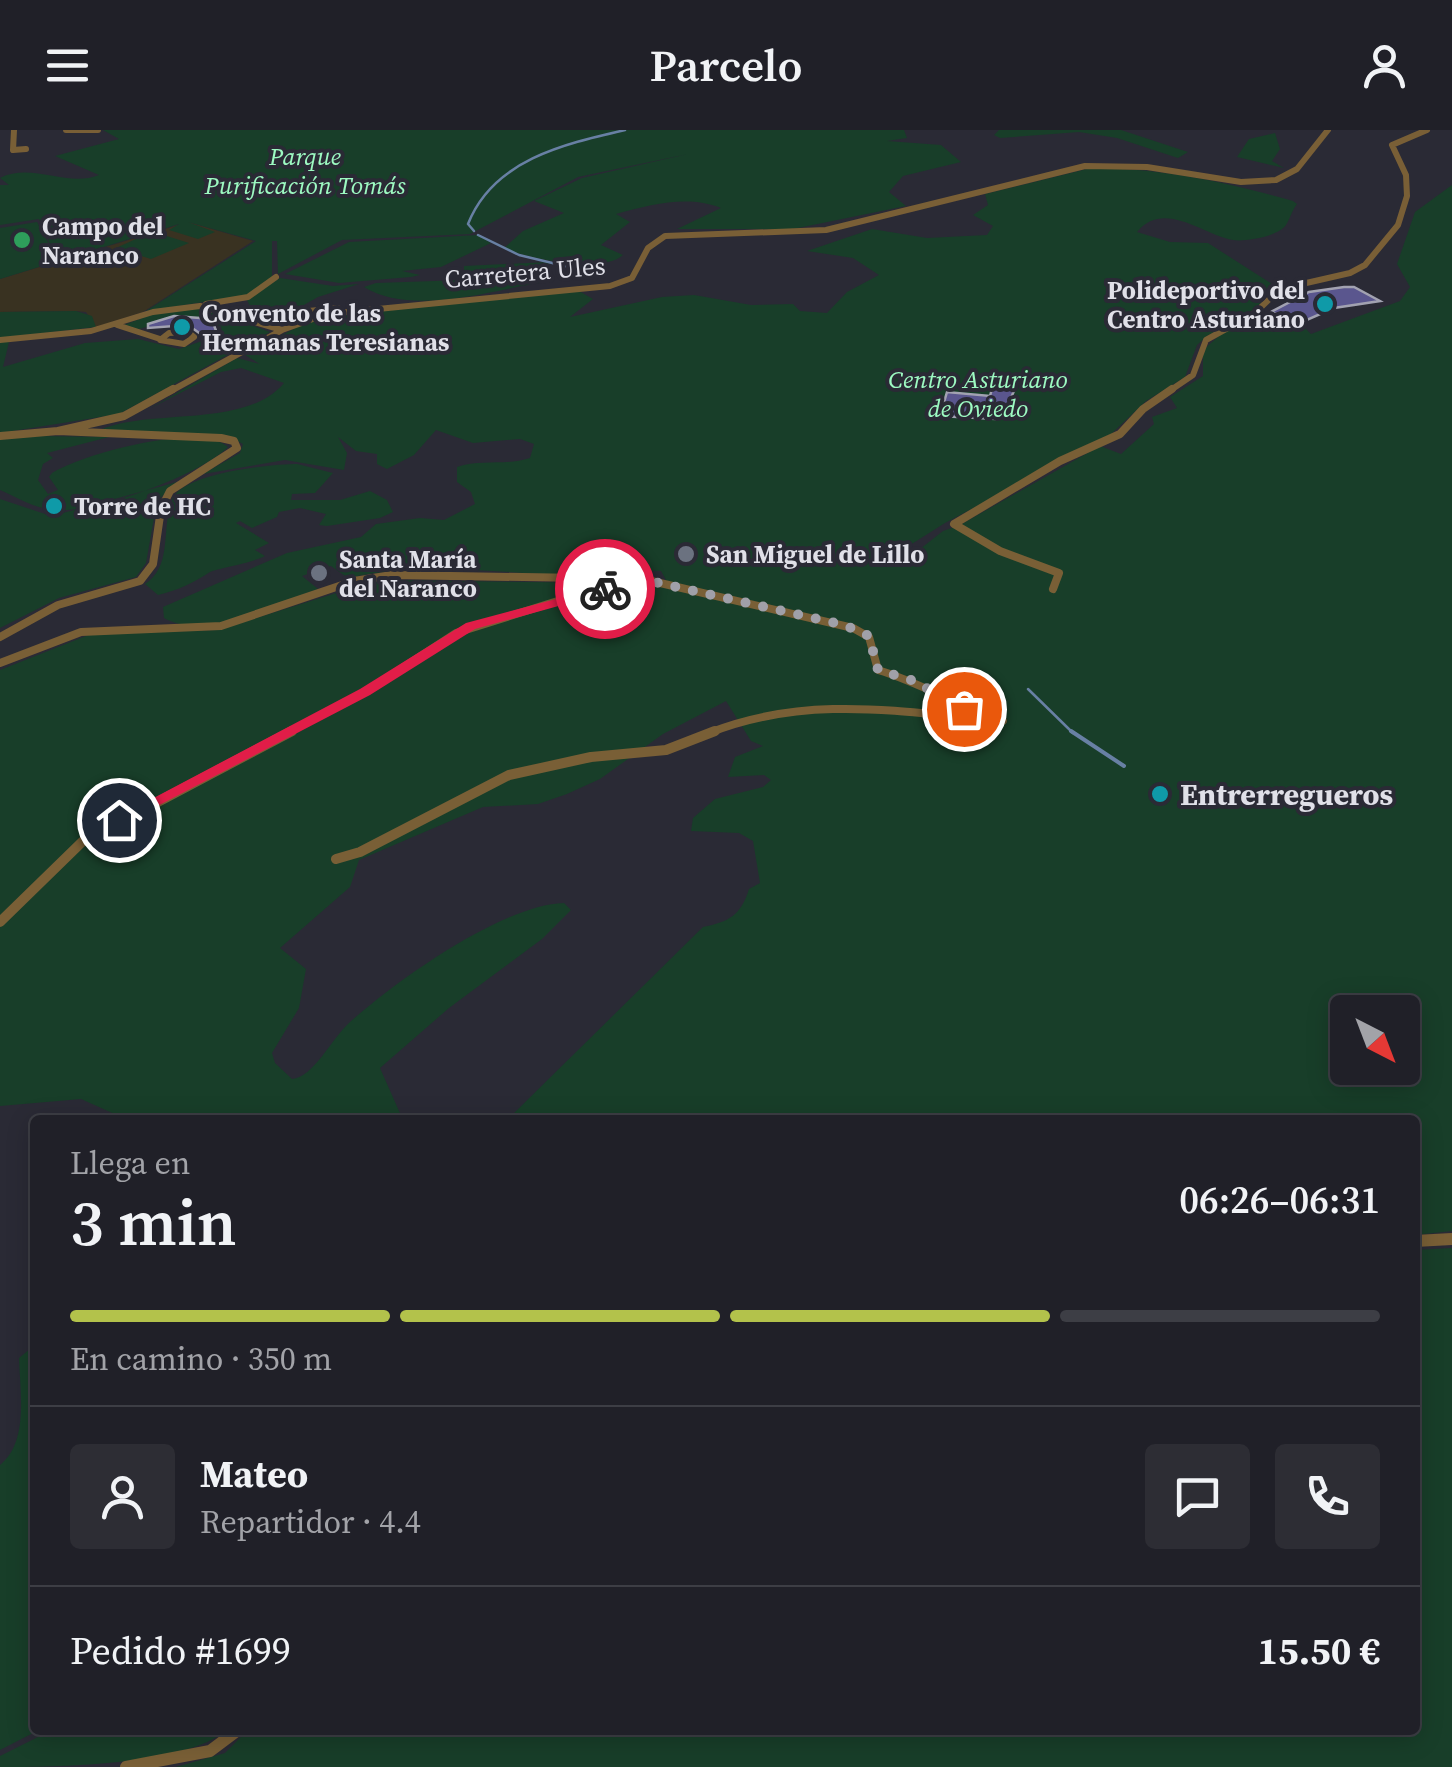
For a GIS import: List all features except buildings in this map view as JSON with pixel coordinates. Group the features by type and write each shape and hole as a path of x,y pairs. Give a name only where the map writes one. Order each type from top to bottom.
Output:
{"street":[{"path":"14,130 13,150 26,149"},
{"path":"66,130 98,130"},
{"name":"Carretera Ules","path":"58,431 124,416 282,330 343,310 601,288 632,278 648,248 665,236 826,230 1085,166 1147,167 1241,182 1276,180 1296,169 1328,130"},
{"path":"1052,589 1059,573 1000,552 954,524 1060,461 1120,434 1144,409 1192,375 1206,340 1255,313 1280,290 1333,278 1365,265 1398,225 1408,196 1406,175 1392,145 1427,130"},
{"path":"0,340 116,325 153,312 248,298 276,277"},
{"path":"200,306 282,330"},
{"path":"290,314 325,308 343,310"},
{"path":"116,325 160,339"},
{"path":"0,436 58,431 221,438 234,441 237,448 170,491 161,509 153,564 140,581 58,605 0,637"},
{"path":"0,663 60,639 99,629 221,626 371,577 646,580 853,628 869,636 878,670 914,681 964,709 1003,721 846,708 782,710 737,722 666,750 591,757 509,775 360,852 336,859"},
{"path":"0,922 82,842 365,692 456,633 498,616 646,580"},
{"path":"1420,1241 1452,1239"},
{"path":"126,1767 210,1750 231,1735"}],"shaded area":[{"path":"188,222 253,241 143,312 96,327 86,312 0,312 0,279"}],"green space":[{"name":"Parque Purificación Tomás","path":"103,130 904,130 907,138 887,141 941,145 961,162 903,176 889,192 906,206 793,229 677,229 721,208 696,202 657,204 616,214 630,222 601,245 623,255 599,263 547,260 504,248 523,231 564,213 534,201 582,178 688,154 578,177 470,234 342,240 278,274 277,241 272,241 272,277 248,295 146,311 256,241 188,222 215,232 198,239 169,230 179,224 154,232 189,243 151,259 116,248 149,233 0,279 0,228 37,222 53,251 39,219 0,225 0,185 9,185 0,178 24,173 75,179 99,175 55,156 119,139"},
{"path":"999,130 1121,130 1188,152 1178,158 1117,138 1079,132 1000,138 994,135"},
{"path":"1275,133 1280,149 1272,161 1284,168 1237,157 1249,139"},
{"name":"Centro Asturiano de Oviedo","path":"1091,168 1168,173 1297,204 1282,229 1253,239 1233,240 1171,219 1148,223 1137,232 1170,242 1208,243 1275,286 1256,308 1197,345 1185,377 1146,401 1109,436 945,523 899,552 906,560 943,531 1100,446 1121,454 1154,424 1152,417 1177,408 1170,397 1203,376 1203,350 1226,330 1271,312 1300,323 1311,334 1400,301 1410,287 1397,264 1415,212 1452,185 1452,1231 1420,1234 1420,1115 512,1115 703,927 733,916 749,889 760,883 753,841 739,833 691,831 693,818 715,799 763,787 771,780 764,775 728,777 735,757 763,746 751,741 726,701 663,734 600,779 567,794 538,804 483,807 359,860 350,887 280,948 306,969 299,1008 272,1053 275,1063 292,1079 308,1072 343,1029 370,1005 451,948 481,930 539,907 564,903 571,910 542,939 449,1008 380,1068 401,1115 117,1115 81,1099 0,1106 0,670 91,634 218,630 378,580 615,583 621,590 653,587 666,580 661,571 585,576 436,569 348,578 331,566 302,576 318,589 262,611 221,623 181,624 164,618 163,607 287,553 361,537 376,524 420,518 444,520 475,504 471,492 457,482 457,467 530,458 534,444 520,439 473,443 436,430 414,455 387,469 377,464 377,454 356,451 338,437 347,453 344,470 285,460 203,474 240,453 243,444 227,435 98,431 143,420 221,413 267,398 284,383 241,368 221,372 151,408 237,358 260,364 245,355 299,326 332,316 579,291 593,299 570,317 662,297 694,295 751,305 793,304 800,311 827,313 847,292 879,275 853,258 807,251 872,229 927,238 987,235 993,226 973,215 988,205 985,194"},
{"path":"478,235 491,243 441,267 402,271 420,275 411,277 339,283 285,274 349,242"},
{"path":"548,262 553,281 459,298 408,300 364,287 376,283 464,280 464,266"},
{"path":"280,278 333,286 359,284 318,297 272,323 247,313 252,310 247,300"},
{"path":"202,308 270,332 119,414 0,433 0,342 9,342 3,367 85,343 138,339 179,349 222,334 221,326 184,317 135,330 124,325 153,314"},
{"path":"76,311 92,316 96,327 0,338 0,312"},
{"path":"109,437 47,453 53,458 43,464 38,480 48,494 58,490 49,477 52,473 114,450 193,438 213,440 228,447 194,470 144,491 93,506 52,510 0,490 0,439"},
{"path":"297,464 333,473 315,493 292,494 291,500 340,500 370,491 387,500 393,512 380,518 327,526 319,525 326,514 300,508 279,512 277,517 252,528 240,521 236,523 269,543 255,550 265,556 214,570 186,586 158,595 145,584 160,567 169,509 181,489 211,476"},
{"path":"177,482 157,501 146,563 136,577 59,598 0,628 0,499 45,514 63,513"},
{"path":"1452,1248 1452,1767 176,1767 225,1753 243,1735 1420,1735 1420,1250"},
{"path":"30,1349 30,1735 0,1750 0,1465 9,1455 19,1430 19,1358"},
{"path":"42,1735 219,1735 181,1751 118,1762 0,1767 0,1756"}],"waterway":[{"path":"474,231 468,224 479,202 513,170 555,149 625,130"},
{"path":"478,235 519,255 594,273"},
{"path":"1028,689 1073,733"},
{"path":"1071,731 1124,766"}],"way so far":[{"path":"605,589 646,580 844,625 869,636 878,670 914,681 964,709"}],"place":[{"name":"Campo del Naranco","path":"22,240"},
{"name":"Polideportivo del Centro Asturiano","path":"1325,304"},
{"name":"Convento de las Hermanas Teresianas","path":"182,327"},
{"name":"Torre de HC","path":"54,506"},
{"name":"San Miguel de Lillo","path":"686,554"},
{"name":"Santa María del Naranco","path":"319,573"},
{"name":"Entrerregueros","path":"1160,794"}],"route":[{"path":"119,820 365,692 470,626 605,589"}]}
